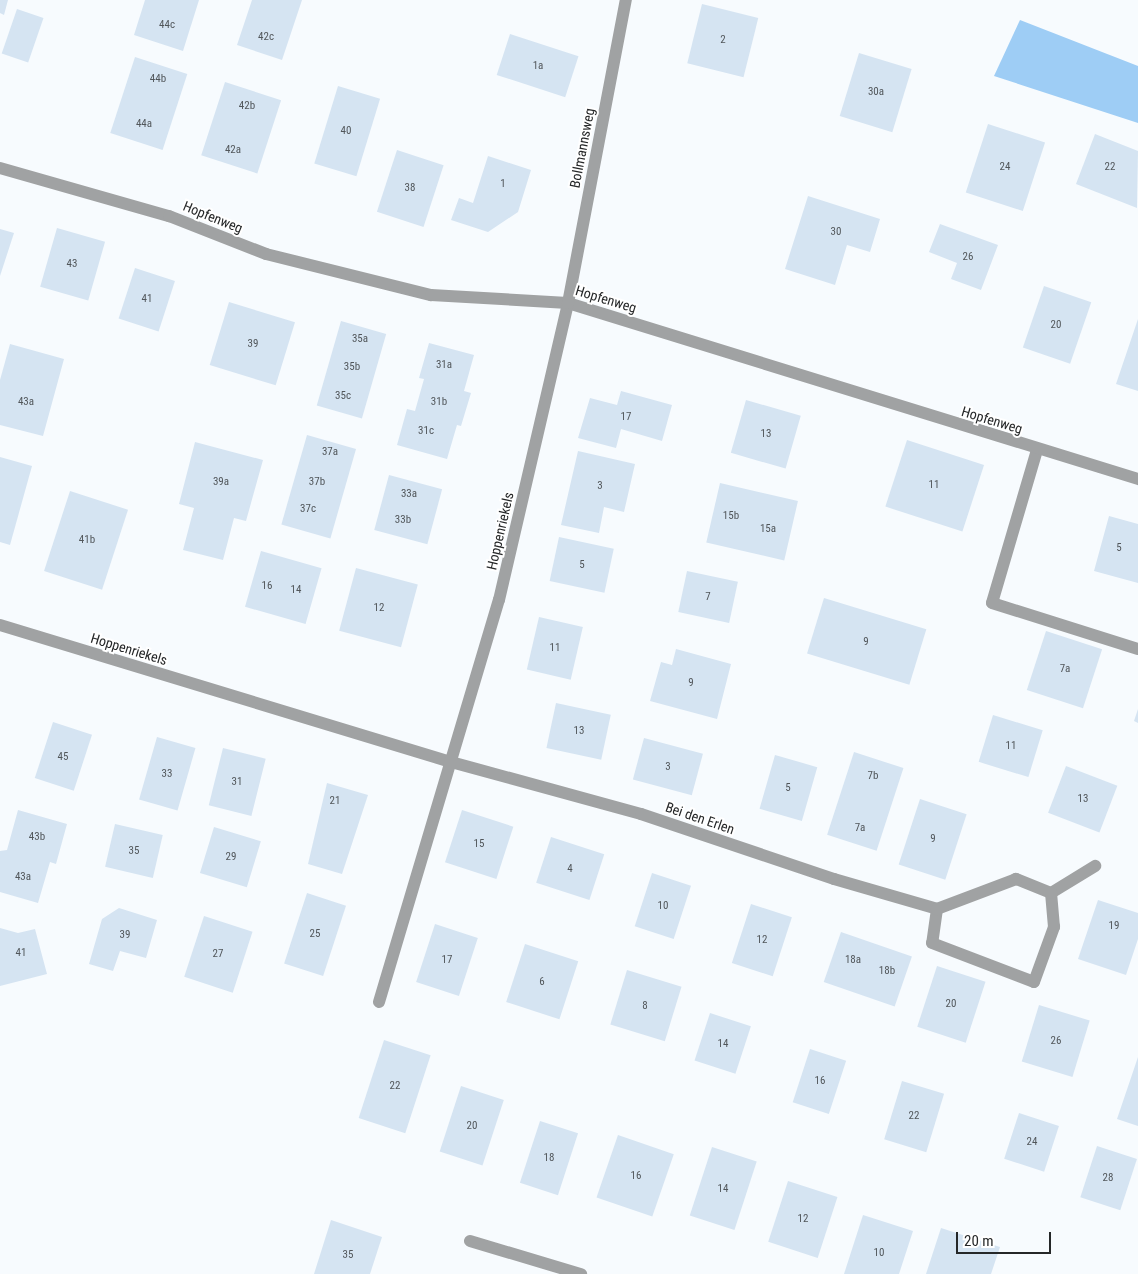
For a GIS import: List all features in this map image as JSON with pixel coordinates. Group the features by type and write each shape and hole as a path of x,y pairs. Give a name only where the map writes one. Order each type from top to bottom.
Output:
{"street":[{"name":"Bollmannsweg","path":"568,302 626,0"},
{"name":"Hopfenweg","path":"0,168 169,216 266,254 431,295 568,302 1037,450 1138,479"},
{"name":"Hoppenriekels","path":"379,1002 500,600 568,302"},
{"path":"1037,450 992,603 1138,649"},
{"name":"Hoppenriekels","path":"0,625 451,762"},
{"name":"Bei den Erlen","path":"451,762 641,814 834,879 937,909"},
{"path":"1051,893 1095,866"},
{"path":"1016,879 1051,893 1054,927 1034,982 932,943 937,909 1016,879"},
{"path":"470,1241 581,1274"}],"shaded area":[{"path":"1020,20 1138,66 1138,123 994,76"}],"building":[{"path":"0,0 8,0 4,15 0,13"},
{"path":"145,0 199,0 183,51 134,35"},
{"path":"252,0 302,0 282,60 237,45"},
{"path":"702,4 758,18 744,77 687,63"},
{"path":"17,9 43,18 28,63 2,53"},
{"path":"510,34 578,56 565,97 497,75"},
{"path":"859,53 912,69 892,132 840,116"},
{"path":"135,57 187,74 163,150 110,133"},
{"path":"225,82 281,100 257,173 201,155"},
{"path":"338,86 380,99 356,176 314,163"},
{"path":"988,124 1045,143 1023,211 966,192"},
{"path":"1095,134 1138,151 1137,208 1076,184"},
{"path":"397,150 444,165 424,227 377,212"},
{"path":"488,156 531,170 518,212 488,232 451,220 459,198 473,203"},
{"path":"808,196 880,219 870,252 847,245 835,285 785,269"},
{"path":"940,224 998,245 981,290 951,279 957,263 929,252"},
{"path":"57,228 105,242 88,300 40,287"},
{"path":"0,229 14,233 0,276"},
{"path":"135,268 175,281 159,331 119,318"},
{"path":"1044,286 1091,302 1070,364 1023,347"},
{"path":"229,302 295,322 276,385 210,365"},
{"path":"1138,319 1138,391 1116,384"},
{"path":"341,321 386,334 362,419 317,406"},
{"path":"429,343 474,355 464,391 471,393 461,426 457,425 447,459 397,445 407,409 415,411 424,379 419,378"},
{"path":"10,344 64,359 43,436 0,425 0,380"},
{"path":"621,391 672,405 662,441 621,429 616,448 578,438 590,398 617,405"},
{"path":"746,400 801,416 786,469 731,453"},
{"path":"307,435 356,449 330,538 281,524"},
{"path":"907,440 984,465 962,532 885,507"},
{"path":"195,442 263,460 246,521 234,518 223,560 183,550 194,508 179,504"},
{"path":"578,451 635,464 624,512 604,507 599,533 561,525"},
{"path":"0,457 32,466 10,545 0,542"},
{"path":"389,475 442,489 427,544 374,530"},
{"path":"720,483 798,501 784,560 706,542"},
{"path":"70,491 128,510 102,590 44,571"},
{"path":"1109,516 1138,524 1138,583 1094,571"},
{"path":"559,537 614,549 604,593 550,581"},
{"path":"261,551 322,568 306,624 245,607"},
{"path":"356,568 418,585 401,647 339,631"},
{"path":"687,571 738,582 729,623 678,612"},
{"path":"824,598 926,629 909,685 807,653"},
{"path":"539,617 583,627 571,680 527,670"},
{"path":"1046,631 1102,649 1083,708 1027,690"},
{"path":"676,649 731,664 717,719 650,701 661,662 672,665"},
{"path":"556,703 611,715 601,760 546,748"},
{"path":"1138,709 1138,723 1134,721"},
{"path":"993,715 1043,730 1028,777 979,762"},
{"path":"53,722 92,735 74,791 35,778"},
{"path":"157,737 195,748 178,811 139,799"},
{"path":"644,738 703,754 692,795 633,780"},
{"path":"223,748 266,759 251,816 209,805"},
{"path":"854,752 903,768 877,851 827,835"},
{"path":"775,755 817,767 802,821 760,809"},
{"path":"1066,766 1117,786 1099,832 1048,813"},
{"path":"327,783 368,795 342,874 308,864"},
{"path":"920,799 967,814 945,880 899,865"},
{"path":"18,810 67,824 56,864 50,862 38,903 0,892 0,851 7,850"},
{"path":"462,810 513,827 496,879 445,862"},
{"path":"115,824 163,835 153,878 105,867"},
{"path":"214,827 261,841 247,887 200,873"},
{"path":"551,837 604,854 589,900 536,883"},
{"path":"652,873 691,886 674,939 635,926"},
{"path":"307,893 346,906 323,976 284,963"},
{"path":"1098,900 1138,913 1138,939 1126,975 1078,959"},
{"path":"751,904 792,917 773,976 732,963"},
{"path":"119,908 157,920 146,958 120,951 113,971 89,964 102,919"},
{"path":"204,916 253,932 233,993 184,977"},
{"path":"435,924 478,938 459,996 416,982"},
{"path":"0,928 18,933 35,929 47,974 0,986"},
{"path":"841,932 912,956 895,1007 824,982"},
{"path":"525,944 578,961 559,1019 506,1002"},
{"path":"937,966 986,982 966,1043 917,1027"},
{"path":"627,970 682,987 665,1041 610,1025"},
{"path":"1039,1005 1090,1020 1072,1077 1022,1061"},
{"path":"710,1013 751,1026 735,1074 695,1061"},
{"path":"384,1040 431,1055 405,1133 359,1118"},
{"path":"810,1049 846,1061 829,1114 793,1102"},
{"path":"1138,1057 1138,1126 1117,1119"},
{"path":"902,1081 944,1094 926,1152 884,1139"},
{"path":"461,1086 504,1100 482,1166 440,1152"},
{"path":"1019,1113 1059,1126 1044,1172 1004,1159"},
{"path":"540,1121 578,1133 558,1195 520,1183"},
{"path":"618,1135 674,1154 652,1217 597,1197"},
{"path":"1097,1146 1137,1159 1120,1210 1080,1197"},
{"path":"712,1147 757,1162 734,1230 690,1215"},
{"path":"788,1181 837,1197 818,1258 768,1242"},
{"path":"863,1215 913,1231 899,1274 844,1274"},
{"path":"331,1220 382,1237 370,1274 314,1274"},
{"path":"941,1228 1000,1247 991,1274 926,1274"}]}
